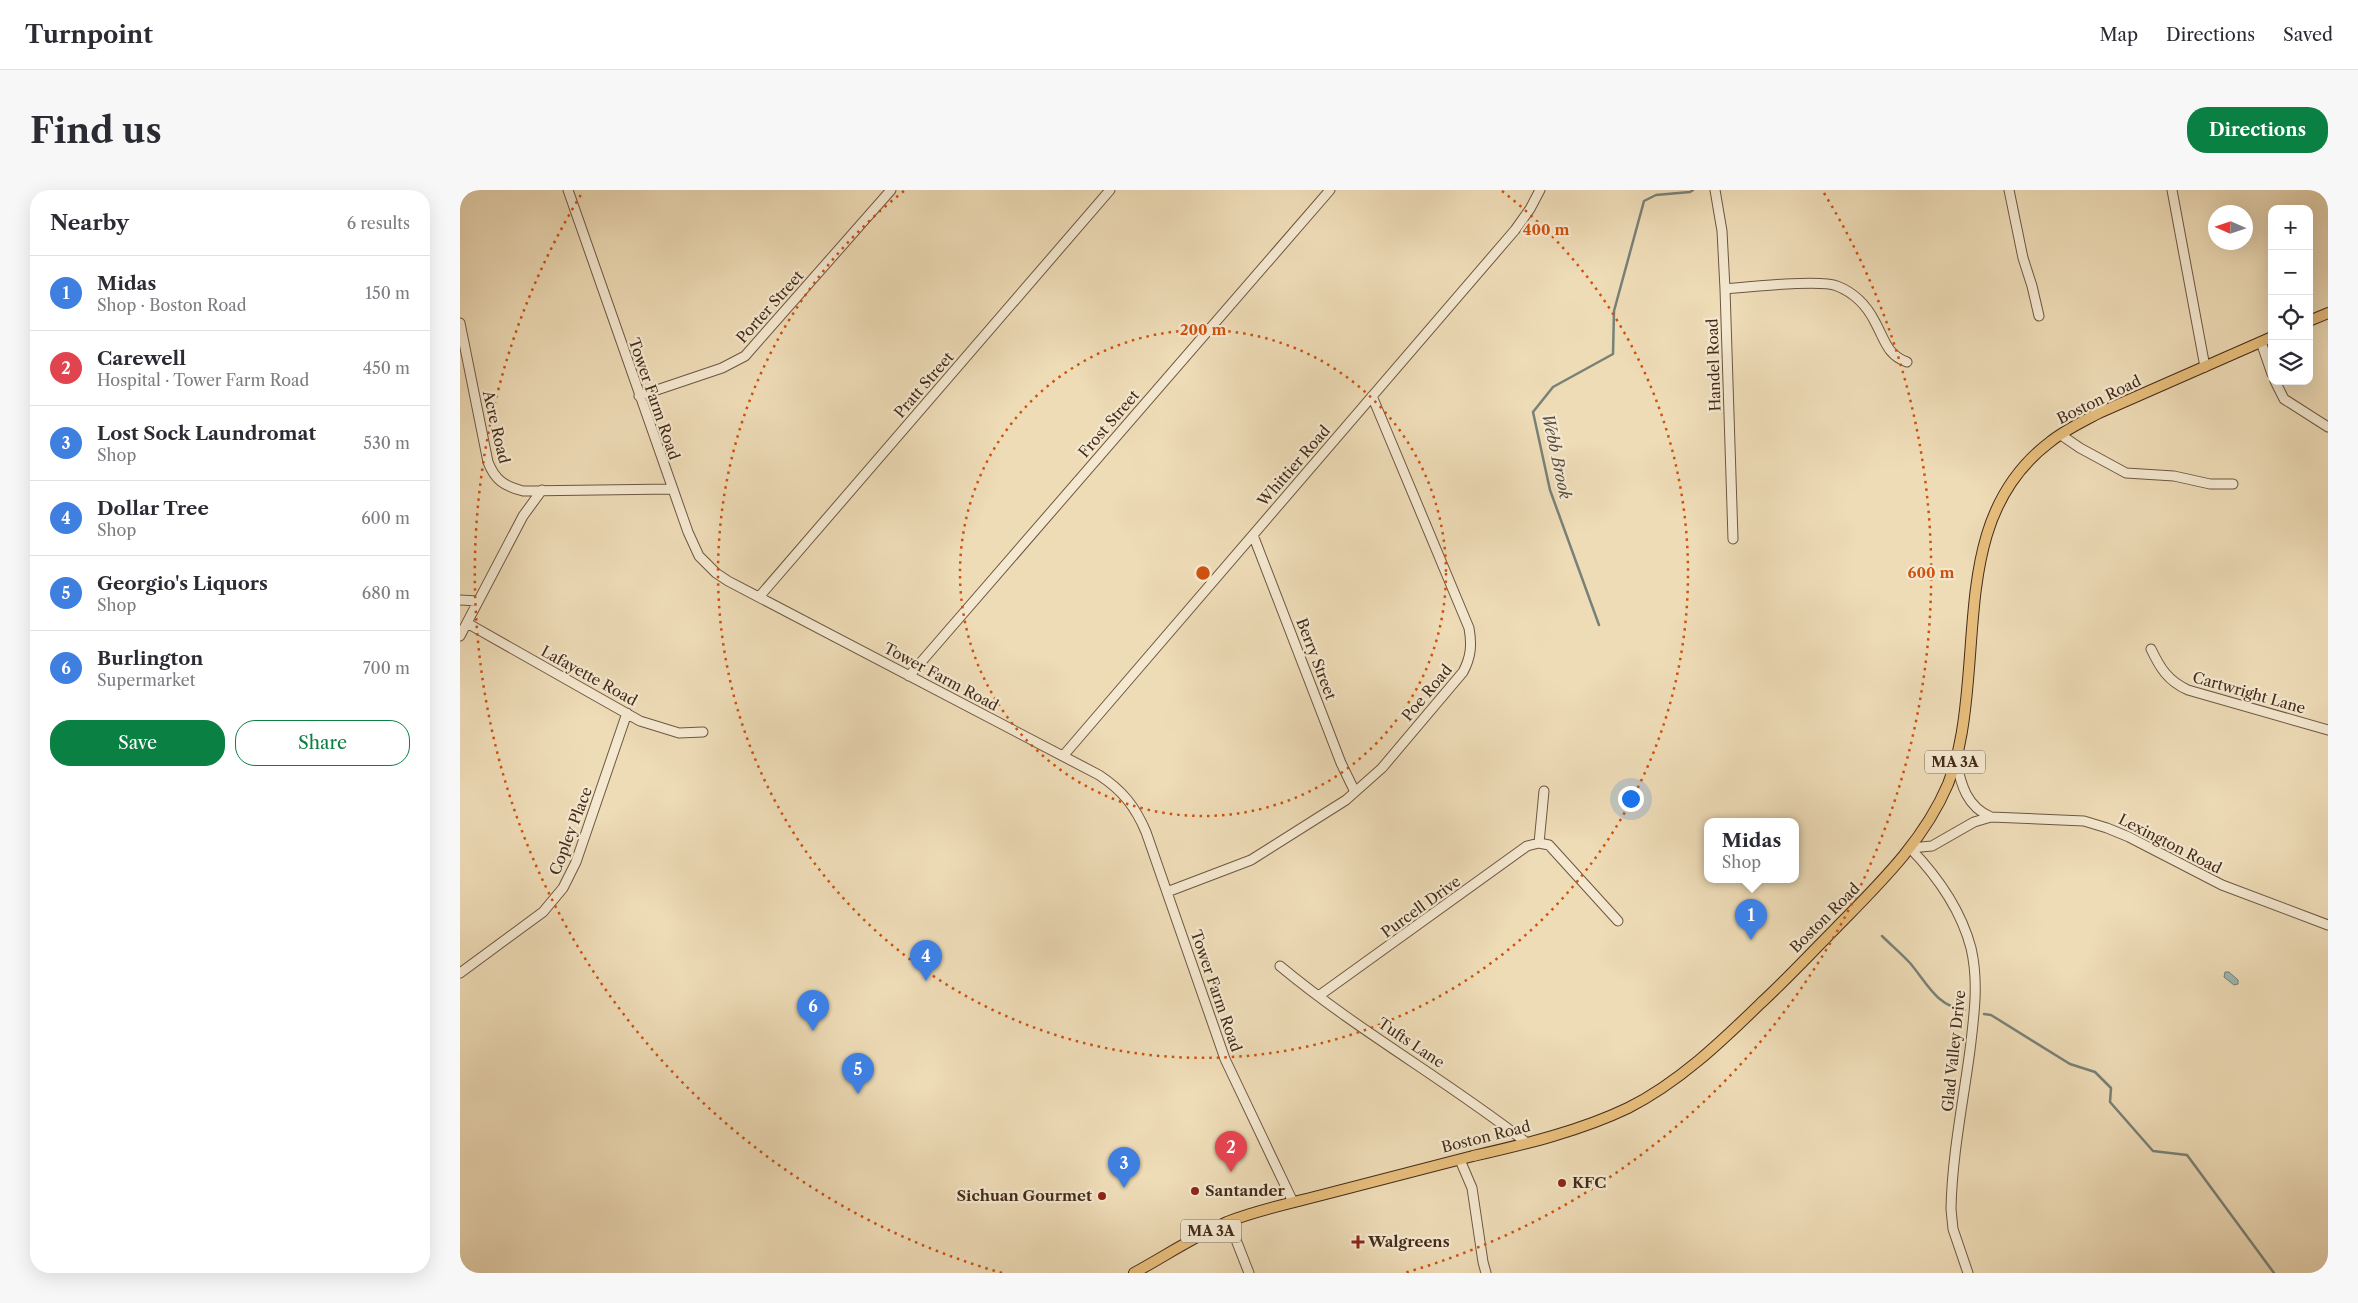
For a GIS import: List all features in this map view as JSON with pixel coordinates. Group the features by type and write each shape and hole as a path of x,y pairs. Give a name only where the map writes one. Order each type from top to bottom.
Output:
{"main road":[{"path":"2313,319 2328,312"},
{"name":"Boston Road","path":"1134,1273 1229,1222 1293,1202 1527,1143 1600,1121 1632,1106 1694,1063 1763,1002 1869,894 1910,848 1936,808 1956,761 1965,712 1978,574 1988,525 2002,496 2017,474 2032,457 2061,435 2099,413 2268,339"}],"street":[{"name":"Tower Farm Road","path":"568,190 638,396 688,532 700,556 716,573 759,597 1114,784 1133,804 1146,832 1225,1059 1293,1202"},
{"name":"Porter Street","path":"638,396 722,368 745,356 891,190"},
{"name":"Pratt Street","path":"759,597 1110,190"},
{"name":"Frost Street","path":"909,676 1330,190"},
{"name":"Whittier Road","path":"1063,756 1515,230 1530,209 1540,190"},
{"name":"Handel Road","path":"1716,190 1722,231 1725,288 1733,539"},
{"path":"2008,190 2038,316"},
{"path":"2172,190 2205,367"},
{"path":"1725,288 1835,285 1856,297 1869,310 1895,358 1907,362"},
{"name":"Acre Road","path":"460,323 488,462 493,476 512,488 523,491 672,489"},
{"path":"2261,342 2268,362"},
{"path":"2277,385 2284,399 2328,427"},
{"name":"Poe Road","path":"1167,892 1251,860 1346,800 1382,768 1463,672 1469,662 1471,641 1459,604 1372,396"},
{"path":"2061,435 2080,448 2126,473 2174,476 2210,484 2234,484"},
{"path":"460,636 523,516 542,490"},
{"name":"Berry Street","path":"1253,535 1341,762 1356,792"},
{"path":"460,600 478,601"},
{"name":"Lafayette Road","path":"466,623 640,721 666,731 687,734 703,732"},
{"name":"Cartwright Lane","path":"2151,649 2170,680 2188,690 2328,730"},
{"name":"Copley Place","path":"460,973 543,912 563,888 576,862 627,713"},
{"path":"1956,761 1960,782 1971,803 1976,809 1991,817"},
{"path":"1544,791 1538,843 1549,845 1618,921"},
{"name":"Lexington Road","path":"1910,848 1932,846 1974,822 1991,817 2057,819 2096,824 2129,837 2222,886 2328,925"},
{"name":"Purcell Drive","path":"1320,995 1527,846 1538,843"},
{"name":"Glad Valley Drive","path":"1910,848 1937,880 1953,904 1968,937 1974,962 1975,1005 1950,1209 1953,1229 1968,1273"},
{"name":"Tufts Lane","path":"1280,966 1343,1014 1481,1107 1527,1143"},
{"path":"1460,1160 1472,1188 1486,1273"},
{"path":"1229,1222 1249,1273"}],"water":[{"path":"2225,972 2229,972 2238,980 2238,984 2234,985 2224,977"}],"waterway":[{"name":"Webb Brook","path":"1599,625 1550,490 1533,412 1553,387 1613,354 1614,311 1644,201 1656,195 1690,192 1693,190"},
{"path":"1882,936 1910,963 1939,999 1955,1008 1965,1010"},
{"path":"1984,1014 1991,1015 2070,1064 2095,1072 2111,1088 2110,1102 2153,1151 2187,1155 2274,1273"}],"place":[{"name":"Midas","path":"1751,940"},
{"name":"Dollar Tree","path":"926,981"},
{"name":"Burlington","path":"813,1031"},
{"name":"Georgio's Liquors","path":"858,1094"},
{"name":"Carewell","path":"1231,1172"},
{"name":"KFC","path":"1562,1183"},
{"name":"Lost Sock Laundromat","path":"1124,1188"},
{"name":"Santander","path":"1195,1191"},
{"name":"Sichuan Gourmet","path":"1102,1196"},
{"name":"Walgreens","path":"1358,1242"}]}
